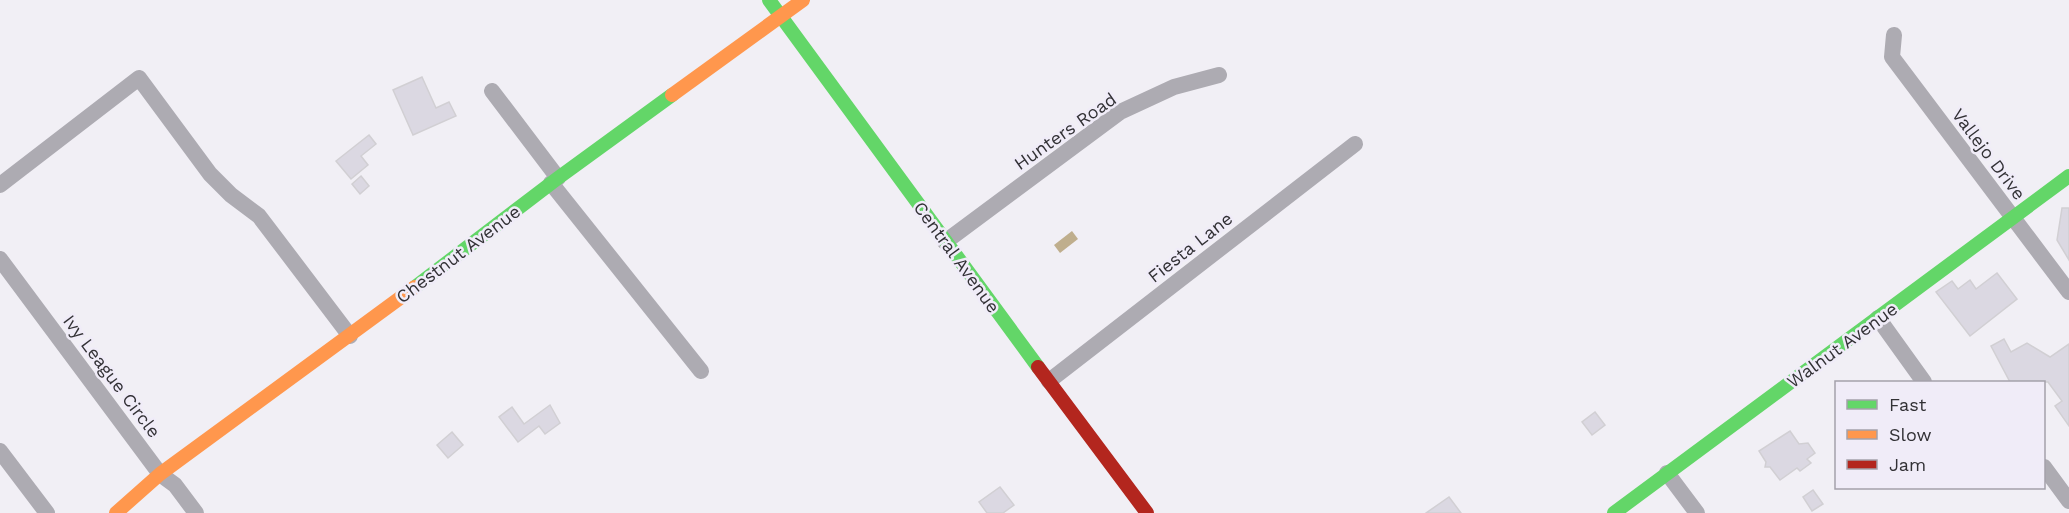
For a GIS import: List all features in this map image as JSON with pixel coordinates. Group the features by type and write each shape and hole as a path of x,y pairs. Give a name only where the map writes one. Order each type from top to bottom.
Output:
{"street":[{"name":"Central Avenue","path":"769,0 945,242 1147,513"},
{"name":"Chestnut Avenue","path":"116,513 160,474 351,336 555,180 803,0"},
{"name":"Vallejo Drive","path":"1894,35 1892,57 2069,292"},
{"name":"Hunters Road","path":"945,242 1120,112 1174,87 1220,75"},
{"path":"0,185 140,78 210,174 231,195 259,216 351,336"},
{"path":"492,91 555,180 701,371"},
{"name":"Fiesta Lane","path":"1049,381 1355,144"},
{"name":"Walnut Avenue","path":"1614,513 2069,176"},
{"name":"Ivy League Circle","path":"0,259 160,474 175,485 196,513"},
{"path":"1878,318 1923,381"},
{"path":"0,451 47,513"},
{"path":"2045,470 2069,501"},
{"path":"1667,473 1697,513"}],"shaded area":[{"path":"1072,231 1078,239 1060,253 1054,245"}],"building":[{"path":"422,77 436,108 449,102 456,116 413,135 393,90"},
{"path":"369,135 376,144 361,156 368,165 351,179 336,161"},
{"path":"361,176 369,186 360,194 352,184"},
{"path":"2062,208 2069,208 2069,260 2057,240"},
{"path":"1997,273 2017,299 1970,336 1936,292 1952,281 1958,289 1970,280 1976,289"},
{"path":"2004,339 2011,352 2027,343 2050,357 2069,344 2069,426 2055,406 2062,401 2048,382 2009,381 1991,346"},
{"path":"550,405 560,423 545,434 539,426 518,442 499,417 512,407 524,424"},
{"path":"1595,412 1605,425 1592,435 1582,422"},
{"path":"1790,431 1799,444 1808,443 1815,453 1807,459 1811,463 1800,471 1797,468 1780,480 1770,467 1765,467 1766,462 1759,451"},
{"path":"452,432 463,445 448,458 437,445"},
{"path":"1000,487 1014,505 1003,513 987,513 979,502"},
{"path":"1813,490 1823,504 1812,511 1803,497"},
{"path":"1449,497 1461,513 1426,513"}],"traffic: fast":[{"path":"769,0 1038,367"},
{"path":"415,287 672,95"},
{"path":"1614,513 2069,176"}],"traffic: slow":[{"path":"672,95 803,0"},
{"path":"116,513 160,474 415,287"}],"traffic: jam":[{"path":"1038,367 1147,513"}]}
